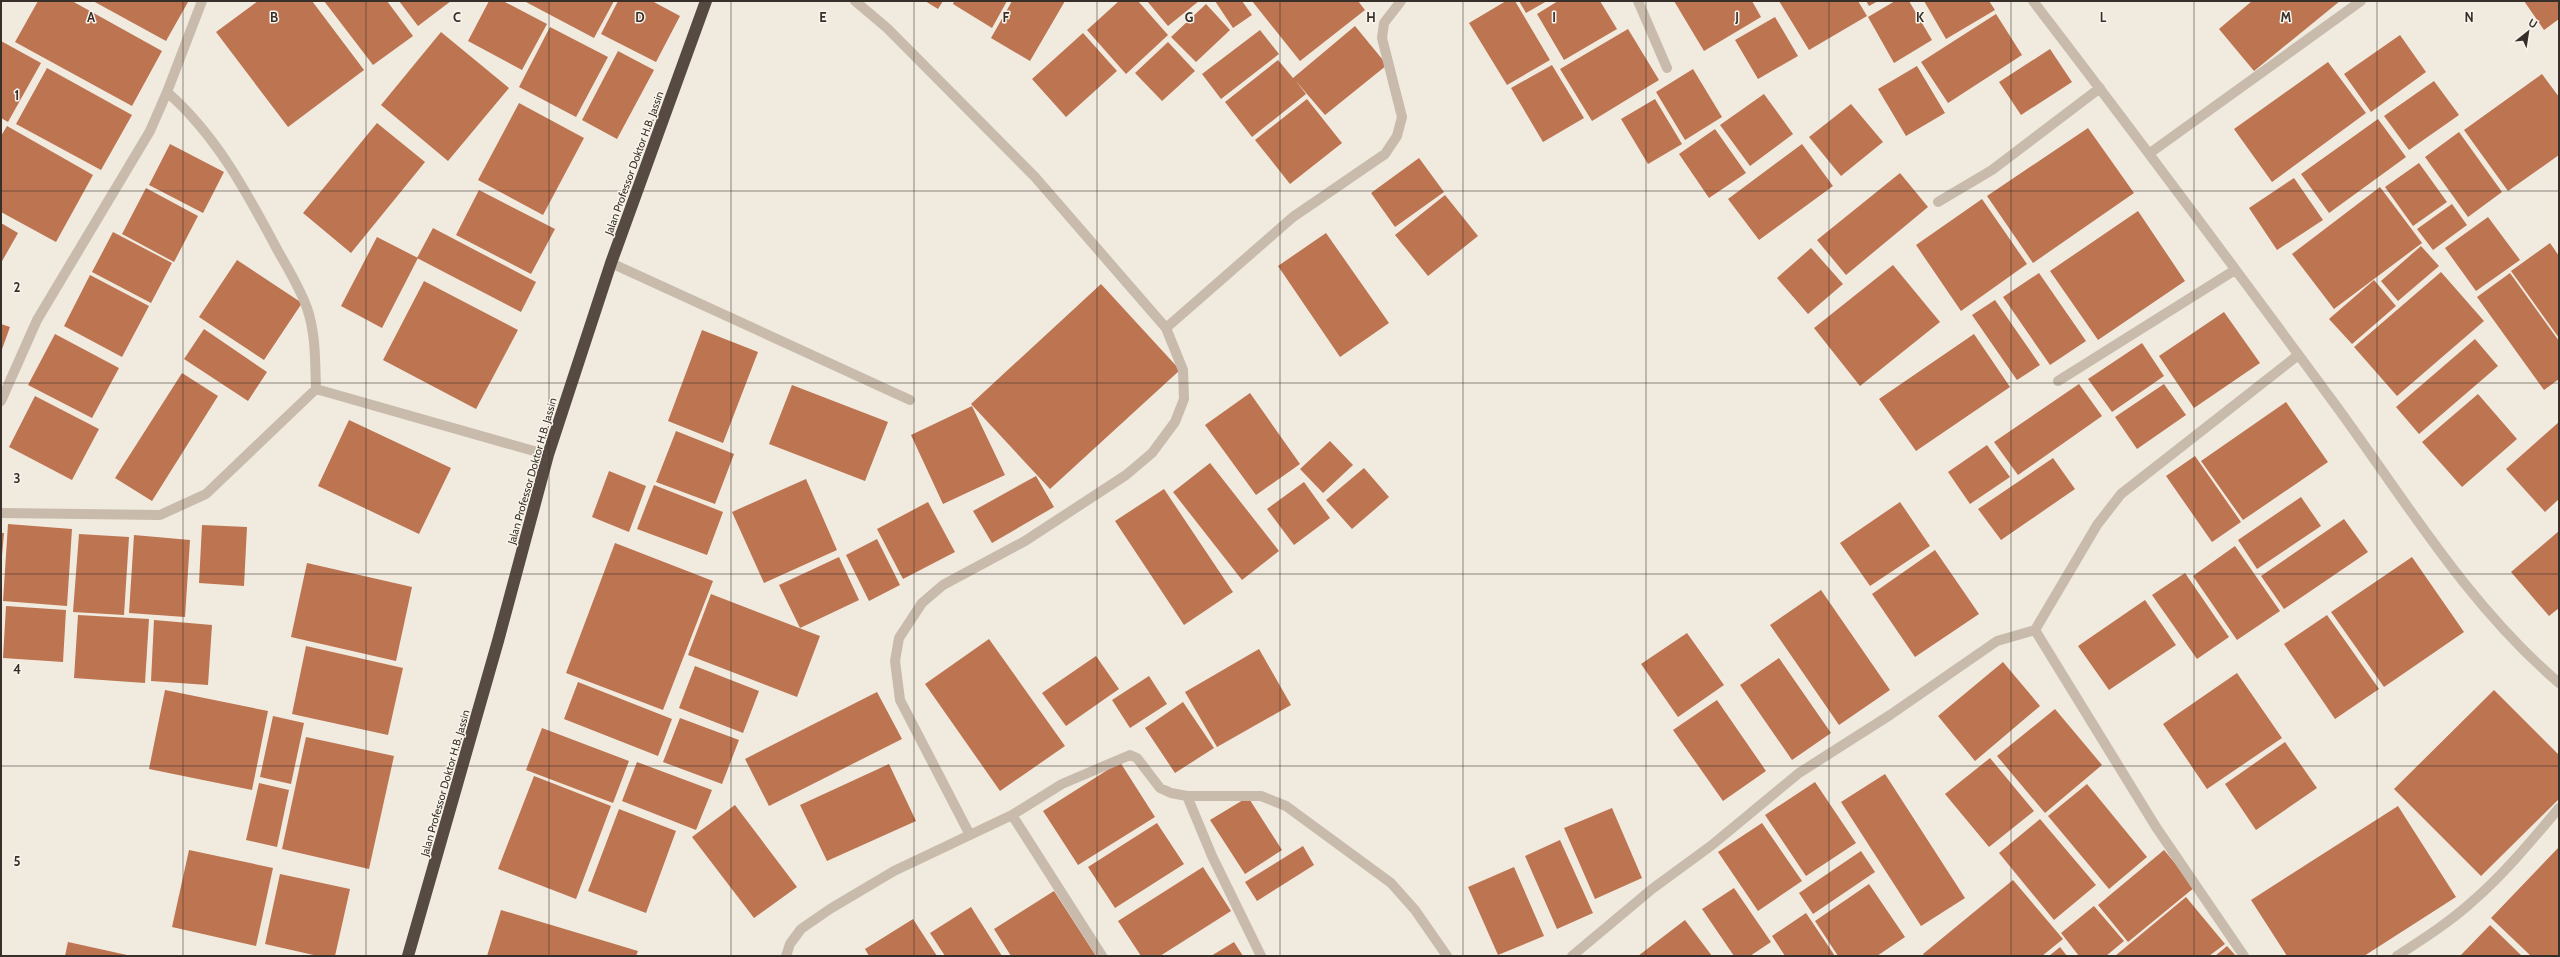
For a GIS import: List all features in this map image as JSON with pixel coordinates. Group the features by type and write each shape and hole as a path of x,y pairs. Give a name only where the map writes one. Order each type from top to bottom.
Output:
{"highway":[{"name":"Jalan Professor Doktor H.B. Jassin","path":"408,956 498,641 548,455 611,263 706,1"}],"street":[{"path":"1,401 37,320 150,131 167,92 202,1"},
{"path":"855,1 887,28 1035,177 1166,328 1183,370 1184,399 1175,422 1152,453 1126,475 1025,541 943,585 922,603 898,638 895,661 900,700 970,835"},
{"path":"1166,328 1293,217 1385,154 1397,136 1402,117 1382,38 1384,23 1401,1"},
{"path":"1638,1 1667,68"},
{"path":"2033,1 2150,153 2337,407 2457,577 2498,626 2559,683"},
{"path":"2150,153 2361,1"},
{"path":"1938,202 1992,170 2100,88"},
{"path":"1,513 160,515 206,494 316,389 315,341 307,308 290,274 237,176 188,111 167,92"},
{"path":"611,263 910,400"},
{"path":"2058,381 2235,270"},
{"path":"1572,956 1652,889 1712,845 1799,774 1890,715 1997,641 2035,630 2097,525 2121,494 2298,356"},
{"path":"316,389 548,455"},
{"path":"2035,630 2156,827 2244,956"},
{"path":"786,956 790,944 801,929 830,909 894,871 1012,815 1062,784 1130,754 1137,758 1160,788 1187,796 1261,796 1286,806 1391,883 1415,910 1447,956"},
{"path":"1187,796 1215,863 1261,956"},
{"path":"2397,956 2439,929 2474,900 2510,864 2559,808"},
{"path":"1012,815 1102,956"}],"building":[{"path":"38,1 72,1 162,51 132,106 15,42"},
{"path":"93,1 186,1 188,2 166,41"},
{"path":"258,1 312,1 364,70 288,127 216,32"},
{"path":"324,1 387,1 413,36 373,65"},
{"path":"399,1 451,1 418,26"},
{"path":"489,1 503,1 547,24 522,70 468,41"},
{"path":"524,1 614,1 594,38"},
{"path":"618,1 652,1 680,16 656,62 601,34"},
{"path":"925,1 943,1 938,9"},
{"path":"954,1 1007,1 992,28 953,4"},
{"path":"1012,1 1065,1 1030,61 991,38"},
{"path":"1119,1 1138,1 1168,35 1126,74 1087,30"},
{"path":"1147,1 1199,1 1168,26"},
{"path":"1215,1 1242,1 1252,15 1233,28"},
{"path":"1252,1 1358,1 1365,10 1300,61"},
{"path":"1506,1 1515,1 1550,60 1507,85 1469,23"},
{"path":"1519,1 1547,1 1526,13"},
{"path":"1558,1 1600,1 1617,29 1564,60 1537,14"},
{"path":"1674,1 1752,1 1761,17 1704,51"},
{"path":"1779,1 1858,1 1867,16 1809,50"},
{"path":"1866,1 1878,1 1869,6"},
{"path":"1895,1 1909,1 1932,40 1894,63 1868,17"},
{"path":"1924,1 1989,1 1995,10 1946,39"},
{"path":"2252,1 2340,1 2254,71 2219,29"},
{"path":"2524,1 2559,1 2559,19 2544,30"},
{"path":"1206,4 1230,30 1196,62 1171,37"},
{"path":"1996,14 2022,55 1948,103 1921,62"},
{"path":"1775,17 1798,56 1758,79 1735,40"},
{"path":"1355,26 1387,65 1325,115 1295,80 1306,94 1252,137 1225,102 1278,60 1293,78"},
{"path":"550,27 608,57 576,117 519,87"},
{"path":"1628,29 1659,80 1592,121 1560,69"},
{"path":"1260,30 1279,54 1221,99 1202,74"},
{"path":"441,32 509,88 448,161 381,105"},
{"path":"1083,33 1117,71 1066,117 1032,79"},
{"path":"2400,35 2426,72 2371,112 2344,74"},
{"path":"1,41 41,63 8,122 1,118"},
{"path":"1168,42 1195,71 1162,101 1135,73"},
{"path":"2050,49 2072,82 2021,115 1999,82"},
{"path":"618,51 654,70 617,139 582,120"},
{"path":"2328,62 2366,113 2272,182 2234,129"},
{"path":"1552,65 1584,118 1543,142 1511,88"},
{"path":"1917,66 1945,113 1906,136 1878,89"},
{"path":"47,68 132,115 101,170 16,124"},
{"path":"1693,69 1722,117 1685,140 1656,92"},
{"path":"2542,74 2559,97 2559,155 2508,191 2464,130"},
{"path":"2434,81 2459,115 2409,150 2384,116"},
{"path":"1764,94 1793,134 1750,166 1720,125"},
{"path":"1307,99 1342,143 1290,184 1255,140"},
{"path":"1655,99 1682,144 1648,164 1621,119"},
{"path":"519,103 584,138 543,215 478,180"},
{"path":"1851,104 1883,142 1841,176 1809,137"},
{"path":"2378,119 2406,157 2329,213 2301,174"},
{"path":"377,123 425,162 351,253 303,213"},
{"path":"7,126 93,175 56,242 1,212 1,136"},
{"path":"2088,128 2134,193 2033,263 1987,196"},
{"path":"1715,129 1746,173 1709,198 1679,154"},
{"path":"2459,132 2502,192 2468,217 2425,157"},
{"path":"170,144 224,172 203,213 149,185"},
{"path":"1802,144 1833,186 1759,240 1728,199"},
{"path":"1419,158 1444,192 1395,227 1371,193"},
{"path":"2419,163 2447,202 2413,226 2385,187"},
{"path":"1900,173 1928,207 1846,275 1817,240"},
{"path":"2294,178 2323,220 2277,250 2249,208"},
{"path":"2380,187 2422,243 2334,309 2292,254"},
{"path":"146,188 198,216 174,262 122,234"},
{"path":"479,190 555,229 531,274 456,235"},
{"path":"1445,195 1478,236 1428,276 1395,235"},
{"path":"1982,199 2027,264 1961,311 1916,245"},
{"path":"2452,204 2467,225 2433,250 2417,229"},
{"path":"2138,211 2185,281 2098,340 2050,271"},
{"path":"2488,217 2520,260 2476,291 2445,248"},
{"path":"1,223 18,233 1,263"},
{"path":"433,228 536,282 521,312 417,258"},
{"path":"113,232 172,263 151,303 92,272"},
{"path":"1326,233 1389,323 1340,357 1278,266"},
{"path":"377,237 418,258 382,328 341,306"},
{"path":"2550,243 2559,256 2559,338 2511,271"},
{"path":"2421,246 2439,266 2398,301 2381,281"},
{"path":"1811,248 1843,284 1808,314 1777,278"},
{"path":"237,260 302,303 264,360 199,317"},
{"path":"1893,265 1940,322 1860,386 1814,328"},
{"path":"2441,272 2484,321 2397,396 2354,347"},
{"path":"2039,273 2086,341 2050,365 2003,297"},
{"path":"2510,273 2559,341 2559,379 2544,390 2477,297"},
{"path":"90,275 149,306 122,357 64,326"},
{"path":"2374,280 2396,306 2352,344 2329,319"},
{"path":"424,281 518,330 476,409 383,360"},
{"path":"1101,284 1180,370 1050,489 971,404"},
{"path":"1995,300 2040,365 2017,380 1972,315"},
{"path":"2224,312 2260,363 2194,408 2159,356"},
{"path":"1,324 10,327 1,352"},
{"path":"204,329 267,372 248,401 184,359"},
{"path":"702,330 758,352 723,443 668,421"},
{"path":"55,334 119,368 92,418 28,385"},
{"path":"1974,334 2010,387 1916,451 1879,399"},
{"path":"2475,339 2498,366 2419,434 2396,407"},
{"path":"2142,343 2164,376 2112,412 2088,379"},
{"path":"182,373 218,396 152,501 115,478"},
{"path":"2079,384 2102,416 2018,475 1994,442"},
{"path":"2164,384 2186,415 2137,449 2115,417"},
{"path":"792,385 888,422 865,481 769,444"},
{"path":"1250,393 1300,464 1256,495 1205,425"},
{"path":"2478,394 2517,439 2462,487 2422,442"},
{"path":"35,396 99,429 72,480 9,447"},
{"path":"2286,402 2328,462 2243,520 2201,461"},
{"path":"972,406 1005,475 943,504 911,435"},
{"path":"349,420 451,468 419,534 318,486"},
{"path":"2559,422 2559,499 2545,512 2506,469"},
{"path":"676,431 734,454 715,504 656,482"},
{"path":"1330,441 1353,465 1323,493 1300,469"},
{"path":"1987,445 2010,477 1970,504 1948,472"},
{"path":"2195,456 2241,522 2212,542 2166,476"},
{"path":"2053,458 2075,489 2001,540 1978,509"},
{"path":"1210,463 1279,551 1242,580 1173,492"},
{"path":"1364,468 1389,497 1352,529 1326,500"},
{"path":"609,471 646,486 629,532 592,517"},
{"path":"1036,476 1054,507 992,543 973,511"},
{"path":"806,479 837,550 764,583 732,512"},
{"path":"1304,482 1330,518 1294,545 1267,509"},
{"path":"654,485 723,512 707,555 637,529"},
{"path":"1164,489 1233,592 1184,625 1115,521"},
{"path":"2301,497 2321,526 2257,569 2238,540"},
{"path":"928,502 955,552 903,579 877,529"},
{"path":"1900,502 1930,546 1870,586 1840,543"},
{"path":"2344,519 2368,552 2284,609 2261,576"},
{"path":"8,524 72,529 67,606 3,601"},
{"path":"202,525 247,527 244,586 199,583"},
{"path":"2559,531 2559,608 2549,616 2511,572"},
{"path":"1,533 4,533 2,556 1,556"},
{"path":"79,534 129,537 124,615 73,612"},
{"path":"134,535 190,540 185,617 129,613"},
{"path":"877,539 900,585 869,601 846,555"},
{"path":"615,543 713,581 663,710 566,673"},
{"path":"2235,546 2280,611 2237,640 2193,576"},
{"path":"1935,550 1979,614 1915,657 1872,594"},
{"path":"839,557 859,600 800,628 779,585"},
{"path":"2412,557 2464,632 2384,687 2331,612"},
{"path":"307,563 412,587 396,661 291,637"},
{"path":"2185,573 2229,637 2197,659 2152,595"},
{"path":"1821,590 1890,690 1839,725 1770,625"},
{"path":"711,594 820,636 797,697 688,655"},
{"path":"2145,600 2176,645 2109,690 2078,646"},
{"path":"6,606 66,610 63,662 3,658"},
{"path":"78,615 149,619 145,683 74,678"},
{"path":"2327,615 2379,689 2335,719 2284,644"},
{"path":"154,620 212,625 208,685 151,681"},
{"path":"1687,633 1724,685 1678,717 1641,664"},
{"path":"989,639 1065,746 1000,791 925,684"},
{"path":"306,646 403,668 388,735 292,714"},
{"path":"1259,649 1291,705 1217,747 1185,692"},
{"path":"1096,656 1119,689 1066,726 1042,693"},
{"path":"1779,658 1831,733 1792,760 1740,685"},
{"path":"2003,662 2040,706 1975,761 1938,716"},
{"path":"695,666 759,691 743,733 679,708"},
{"path":"2237,673 2282,738 2207,789 2163,724"},
{"path":"1149,676 1167,704 1130,728 1112,700"},
{"path":"578,682 672,719 658,756 564,719"},
{"path":"165,690 268,711 252,790 149,769"},
{"path":"2494,690 2559,755 2559,799 2481,876 2394,789"},
{"path":"877,692 902,739 769,806 745,759"},
{"path":"1717,700 1766,771 1723,801 1673,730"},
{"path":"1183,702 1214,748 1175,773 1145,728"},
{"path":"2055,709 2102,765 2045,813 1997,756"},
{"path":"273,716 304,723 291,784 260,777"},
{"path":"680,718 739,740 722,784 663,762"},
{"path":"542,728 629,761 613,803 526,770"},
{"path":"306,737 394,756 369,869 282,849"},
{"path":"2285,742 2317,788 2256,830 2225,784"},
{"path":"1990,758 2034,811 1989,847 1945,794"},
{"path":"637,762 712,790 696,830 622,801"},
{"path":"1120,762 1155,817 1078,865 1043,811"},
{"path":"889,764 916,821 827,861 800,805"},
{"path":"1885,774 1965,898 1921,926 1841,802"},
{"path":"534,776 611,806 576,899 498,869"},
{"path":"1815,782 1856,843 1806,876 1765,815"},
{"path":"259,783 289,790 277,847 246,840"},
{"path":"2087,784 2147,857 2109,889 2048,816"},
{"path":"1248,797 1282,850 1245,874 1210,820"},
{"path":"735,805 797,887 754,918 692,837"},
{"path":"2398,806 2456,897 2364,956 2287,956 2251,900"},
{"path":"1612,808 1642,878 1595,899 1564,828"},
{"path":"619,809 676,831 646,913 588,891"},
{"path":"2040,819 2096,885 2054,920 1999,853"},
{"path":"1157,823 1184,864 1115,908 1088,867"},
{"path":"1762,823 1802,881 1758,911 1718,852"},
{"path":"1560,840 1593,913 1557,929 1525,856"},
{"path":"1303,846 1314,865 1257,901 1245,882"},
{"path":"2559,847 2559,956 2531,956 2491,918"},
{"path":"189,850 273,868 256,946 172,927"},
{"path":"2164,850 2195,887 2128,942 2098,905"},
{"path":"1861,851 1875,872 1813,914 1799,893"},
{"path":"1203,867 1231,911 1160,956 1141,956 1118,921"},
{"path":"1514,867 1544,936 1498,955 1468,887"},
{"path":"280,874 350,889 335,956 318,956 265,944"},
{"path":"2013,880 2063,939 2042,956 1924,956 1923,954"},
{"path":"1869,884 1905,937 1877,956 1838,956 1815,921"},
{"path":"1734,888 1771,942 1750,956 1734,956 1702,909"},
{"path":"1054,891 1096,956 1011,956 994,929"},
{"path":"2186,897 2225,944 2209,956 2115,956"},
{"path":"2094,906 2124,941 2106,956 2079,956 2061,933"},
{"path":"971,907 1002,956 945,956 930,933"},
{"path":"501,910 638,951 636,956 487,956"},
{"path":"1806,913 1835,956 1785,956 1772,936"},
{"path":"913,919 937,956 869,956 865,949"},
{"path":"1685,920 1712,956 1638,956"},
{"path":"2490,925 2522,956 2460,956"},
{"path":"68,942 127,955 127,956 65,956"},
{"path":"1234,942 1243,956 1211,956"},
{"path":"2227,946 2236,956 2215,956"},
{"path":"2060,947 2067,956 2049,956"}]}
